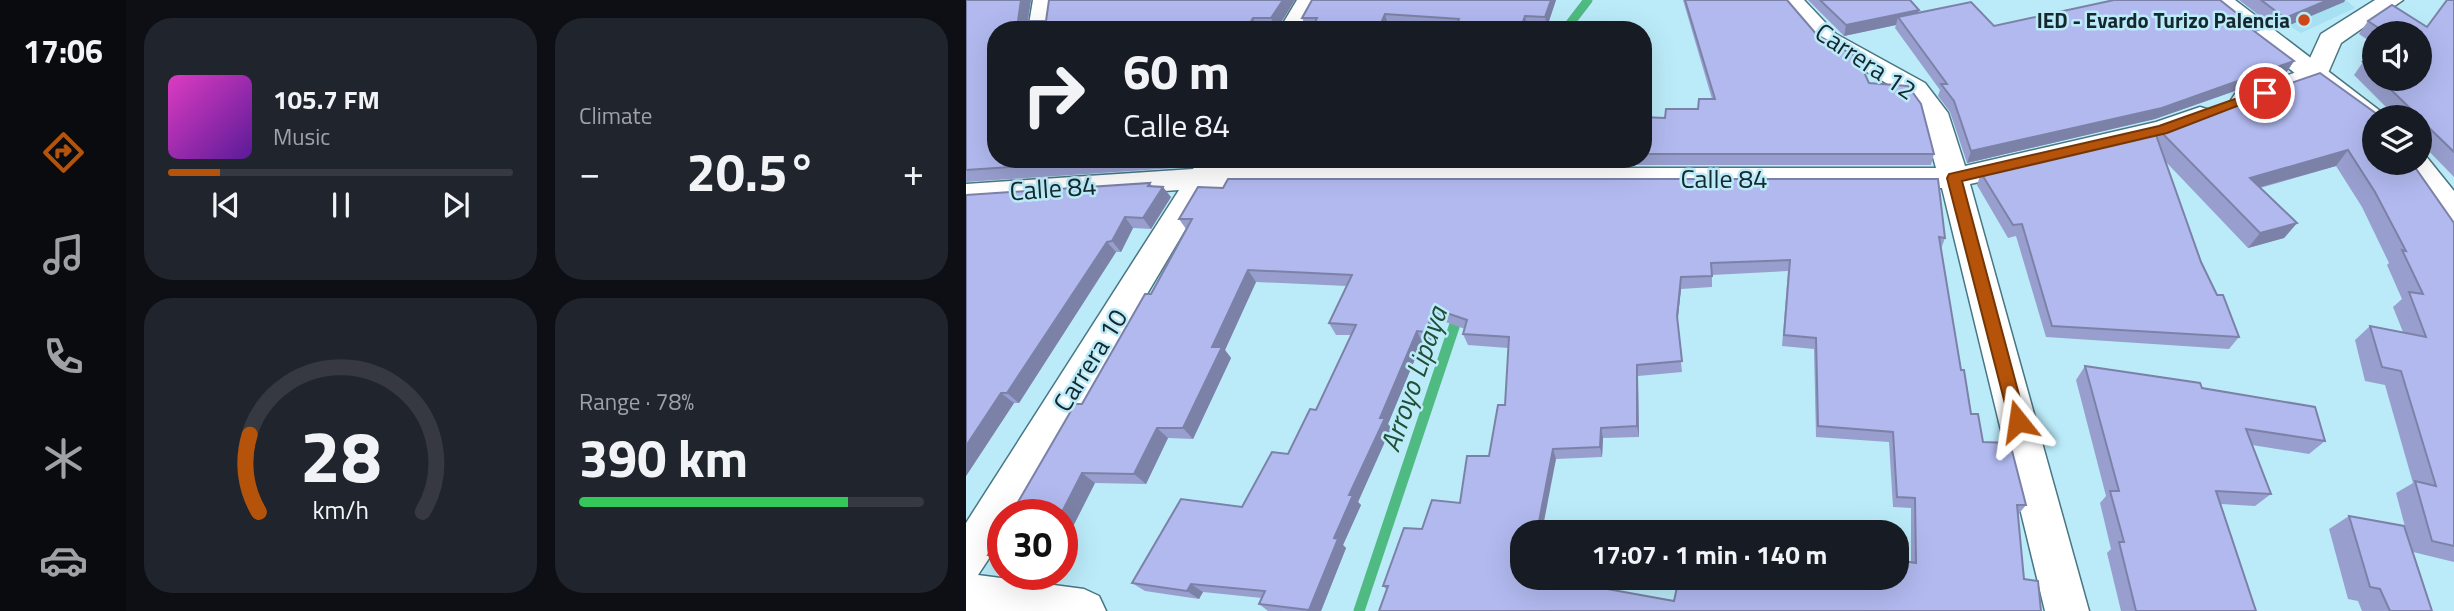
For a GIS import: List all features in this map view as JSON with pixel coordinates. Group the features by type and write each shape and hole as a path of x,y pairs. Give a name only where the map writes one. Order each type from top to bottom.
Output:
{"street":[{"path":"1042,21 1045,0"},
{"path":"1296,21 1309,0"},
{"name":"Carrera 12","path":"1791,0 1826,39 1916,89 1934,113 1954,178 2067,611"},
{"path":"2218,0 2362,111"},
{"path":"2316,74 2330,39 2391,0"},
{"name":"Calle 84","path":"966,194 1208,168 1501,178 1954,178 2162,130 2316,74"},
{"name":"Carrera 10","path":"966,560 1208,168"},
{"path":"2423,175 2444,202 2454,223"},
{"path":"966,595 1084,611"}],"shaded area":[{"name":"IED - Evardo Turizo Palencia","path":"2246,0 2346,0 2355,8 2301,33"}],"building":[{"path":"966,0 1021,0 1018,21 987,21 987,168 996,168 966,170"},
{"path":"1049,0 1283,0 1271,18 1253,18 1251,21 1046,21"},
{"path":"1312,0 1551,0 1545,17 1525,16 1523,21 1458,21 1459,19 1385,14 1382,21 1316,21 1317,18 1302,18"},
{"path":"1685,0 1787,0 1817,35 1857,57 1869,83 1908,86 1921,104 1934,154 1652,154 1652,117 1665,118 1666,109 1698,109 1699,99 1715,99"},
{"path":"1820,0 1910,0 1919,10 1846,25"},
{"path":"2114,0 2220,0 2258,30 2254,31 2294,61 2162,108 1971,151 1954,101 1941,84 1947,84 1898,17 1971,2 1994,26"},
{"path":"2261,0 2328,0 2285,18"},
{"path":"2447,0 2454,0 2454,152 2432,131 2432,105 2407,105 2392,91 2432,91 2431,21"},
{"path":"2392,5 2417,21 2368,21"},
{"path":"2320,73 2364,105 2362,105 2362,172 2348,150 2250,178 2297,223 2260,233 2158,129"},
{"path":"2155,132 2201,262 2217,295 2223,295 2239,337 2052,326 2022,224 2013,225 1981,173"},
{"path":"2364,175 2420,175 2454,223 2454,546 2432,541 2415,481 2436,486 2401,371 2382,367 2370,326 2426,337 2409,292 2423,294 2402,250 2406,251"},
{"path":"1228,179 1938,179 1945,238 1939,237 1971,414 1978,414 1983,442 2010,443 2026,505 2017,505 2024,579 2038,581 2041,611 1379,611 1388,586 1383,586 1404,528 1422,529 1432,500 1460,503 1467,456 1489,456 1498,405 1505,405 1509,337 1463,334 1467,320 1435,309 1425,332 1417,331 1380,418 1385,418 1349,495 1353,495 1334,538 1338,539 1309,610 1259,604 1265,591 1191,584 1187,591 1132,583 1181,499 1242,507 1272,452 1288,454 1310,409 1316,410 1356,325 1329,323 1352,275 1248,270 1212,347 1222,347 1183,428 1157,428 1134,474 1082,473 1069,499 1020,499 1075,404 1082,404 1145,294 1151,294 1192,219 1179,219 1198,187 1223,188","holes":["1790,260 1784,335 1816,338 1818,426 1893,432 1897,497 1915,498 1916,563 1909,562 1909,590 1676,590 1674,601 1613,590 1510,590 1510,520 1539,520 1553,449 1600,447 1601,428 1637,426 1637,365 1682,361 1677,316 1681,277 1712,276 1711,263"]},
{"path":"1150,183 1148,186 1163,187 1143,218 1125,217 1112,241 1107,242 1007,393 1001,393 966,446 966,195"},
{"path":"2085,366 2200,383 2202,388 2315,407 2325,441 2246,429 2271,494 2216,491 2256,611 2136,611 2119,542 2124,542 2110,491 2119,491"},
{"path":"2349,516 2404,526 2432,611 2390,611 2380,589 2370,587"}],"waterway":[{"name":"Arroyo Lipaya","path":"1572,21 1588,0"},
{"name":"Arroyo Lipaya","path":"1359,611 1459,312"}],"place":[{"name":"IED - Evardo Turizo Palencia","path":"2304,20"}],"route":[{"path":"2018,421 1954,178 2162,130 2265,93"}]}
